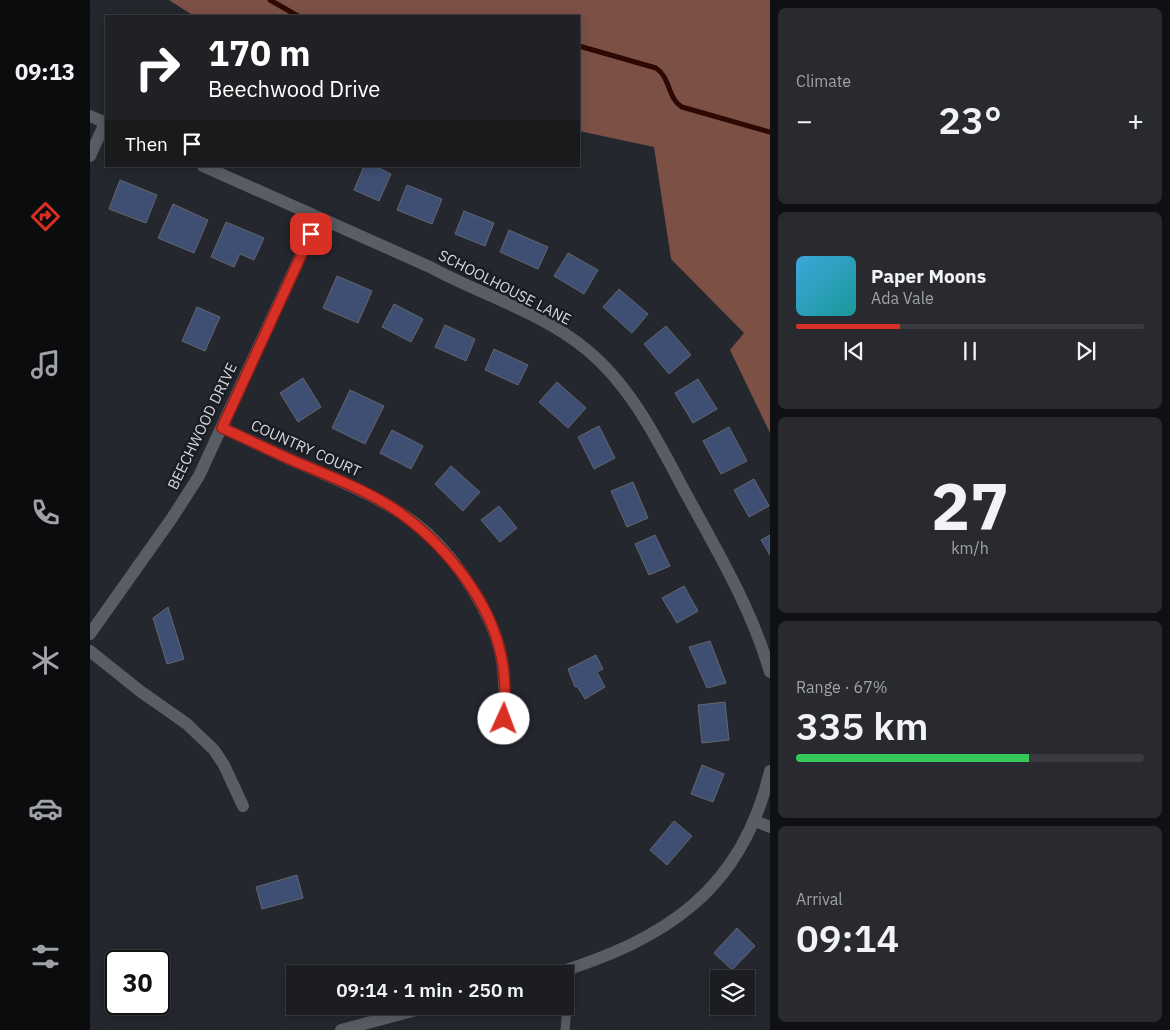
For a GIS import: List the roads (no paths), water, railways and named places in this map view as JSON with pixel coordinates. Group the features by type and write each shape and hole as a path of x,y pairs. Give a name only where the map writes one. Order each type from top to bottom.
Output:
{"street":[{"path":"90,116 105,123"},
{"path":"90,156 105,125"},
{"name":"SCHOOLHOUSE LANE","path":"205,167 390,248 462,284 515,307 587,350 604,366 633,402 698,514 745,605 770,672"},
{"name":"BEECHWOOD DRIVE","path":"90,634 186,498 222,428 318,218"},
{"name":"COUNTRY COURT","path":"222,428 353,487 391,507 426,532 442,548 477,599 495,636 504,671 504,719"},
{"path":"90,651 140,691 187,724 207,744 224,765 243,806"},
{"path":"574,967 613,954 653,934 672,921 721,876 746,841 755,821 770,771"},
{"path":"755,821 770,827"},
{"path":"341,1030 397,1015"}],"lane":[{"path":"565,1030 566,1015"}],"waterway":[{"path":"270,0 296,15"},
{"path":"580,46 656,68 664,77 674,99 682,107 770,132"}]}
